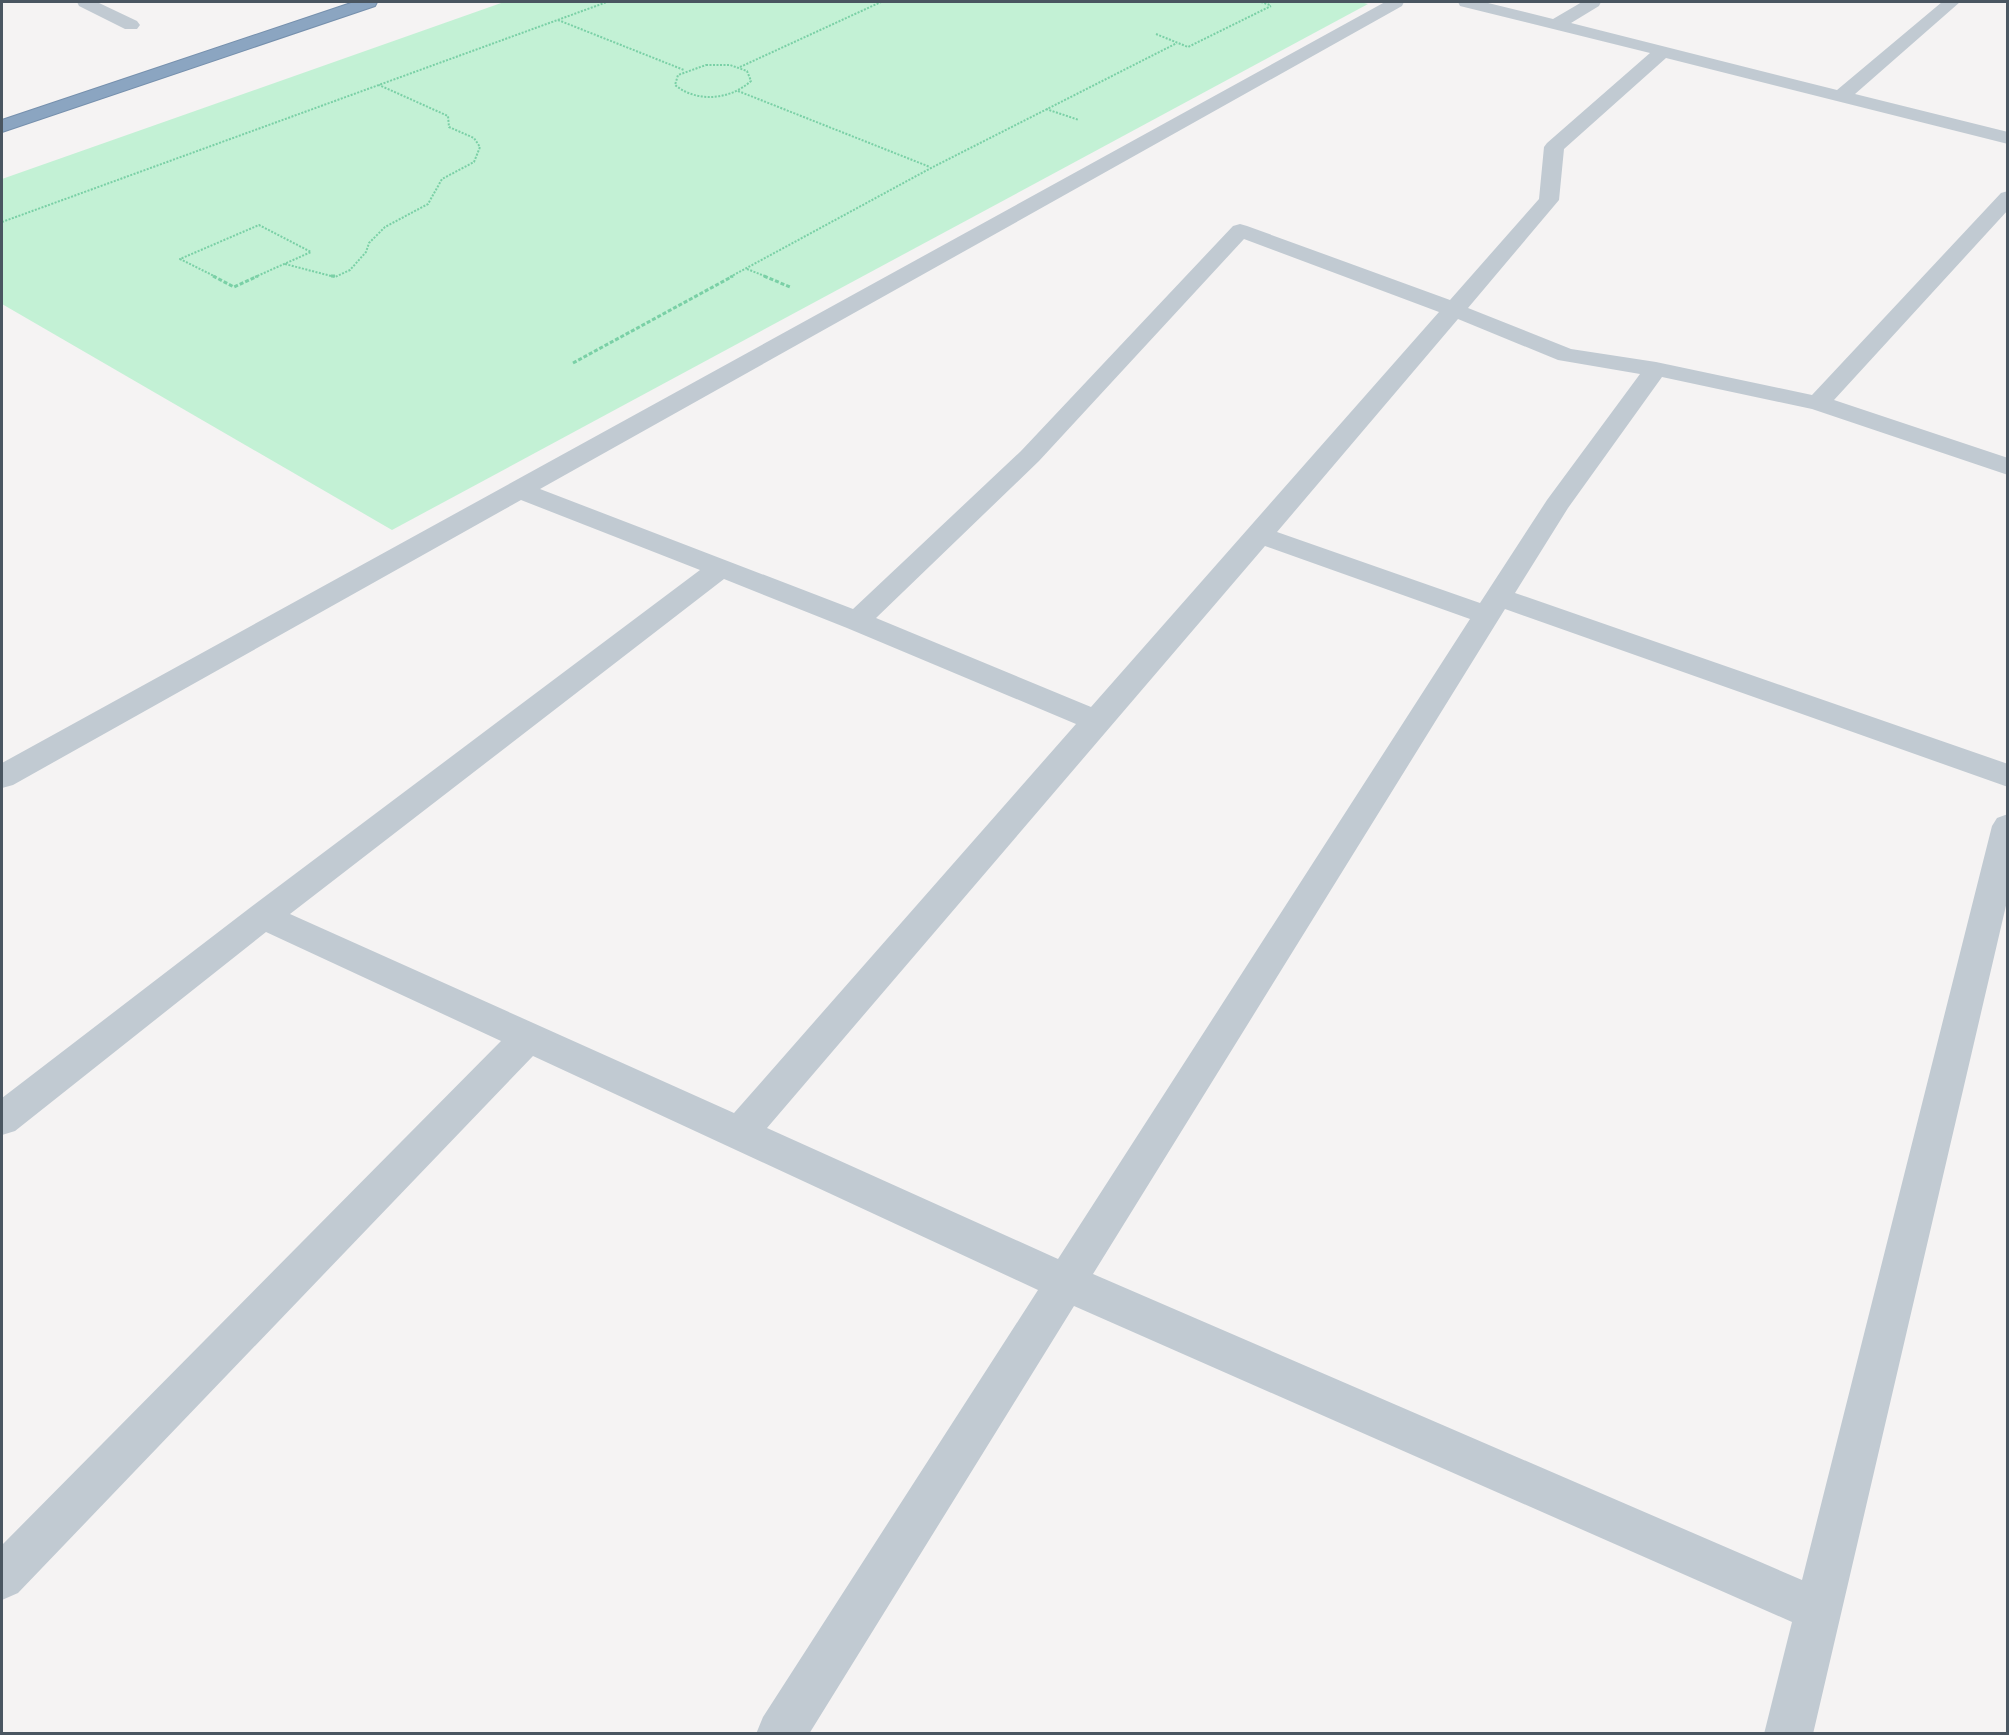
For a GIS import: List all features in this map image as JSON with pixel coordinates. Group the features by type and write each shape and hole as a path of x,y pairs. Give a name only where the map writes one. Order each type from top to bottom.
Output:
{"highway":[{"path":"2,126 369,2"}],"street":[{"path":"85,2 131,25"},
{"path":"2,777 1396,2"},
{"path":"1466,2 2007,138"},
{"path":"1557,24 1593,2"},
{"path":"1841,96 1952,2"},
{"path":"740,1132 1452,309 1549,200 1554,147 1664,51"},
{"path":"1818,403 2007,198"},
{"path":"857,621 1030,456 1240,230 1452,309 1566,355 1656,369 1818,403 2007,467"},
{"path":"780,1734 1556,506 1656,369"},
{"path":"519,490 857,621 1096,721"},
{"path":"1257,534 1493,606 2007,776"},
{"path":"2,1119 263,916 721,568"},
{"path":"1788,1734 2007,825"},
{"path":"263,916 1065,1282 1818,1610"},
{"path":"2,1577 528,1037"}],"path":[{"path":"2,222 607,2"},
{"path":"739,67 881,2"},
{"path":"1156,34 1188,47 1271,6 1262,2"},
{"path":"558,20 685,70"},
{"path":"573,363 931,168 1177,43"},
{"path":"706,64 739,67 747,71 751,81 738,91 713,96 688,93 675,85 678,75 685,70 706,64"},
{"path":"285,264 311,252 259,225 180,259 234,287 285,264 335,277 350,270 366,252 369,243 385,227 428,204 442,179 474,162 480,147 474,138 449,127 448,116 379,85"},
{"path":"738,91 931,168"},
{"path":"1046,109 1079,120"}],"green space":[{"path":"504,2 1360,2 1368,4 392,530 2,304 2,179"}]}
